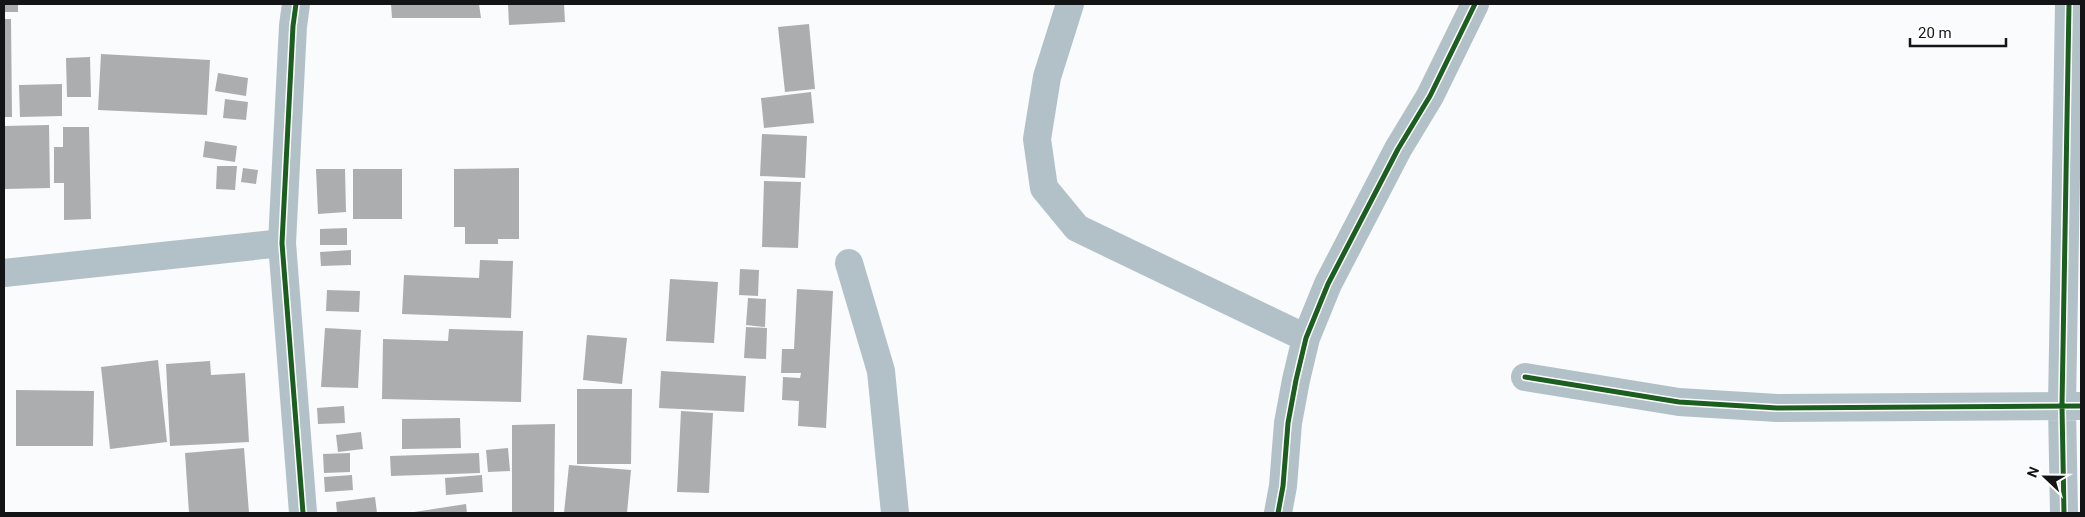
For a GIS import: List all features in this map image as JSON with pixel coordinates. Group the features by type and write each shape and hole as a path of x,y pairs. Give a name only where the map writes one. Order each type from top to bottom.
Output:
{"street":[{"path":"296,4 292,26 282,242 303,513"},
{"path":"1070,4 1047,77 1037,139 1044,188 1077,228 1306,338"},
{"path":"1278,513 1283,486 1288,422 1306,338 1328,284 1398,148 1430,96 1475,4"},
{"path":"2064,513 2071,406 2068,4"},
{"path":"4,273 282,242"},
{"path":"849,263 881,371 895,513"},
{"path":"1525,378 1679,402 1777,408 2071,406"}],"building":[{"path":"4,4 18,4 18,12 4,12"},
{"path":"391,4 479,4 481,18 392,18"},
{"path":"508,4 564,4 565,22 509,25"},
{"path":"4,19 11,19 12,117 4,117"},
{"path":"809,24 815,89 785,92 778,27"},
{"path":"101,54 210,60 207,115 98,110"},
{"path":"90,57 91,97 67,97 66,58"},
{"path":"218,73 248,78 246,96 215,91"},
{"path":"62,84 62,116 20,117 19,85"},
{"path":"811,92 814,123 764,128 761,98"},
{"path":"225,99 248,102 246,120 223,118"},
{"path":"49,125 50,188 4,189 4,126"},
{"path":"63,127 89,127 91,219 64,220 64,183 54,183 54,147 63,147"},
{"path":"762,134 807,136 805,178 760,176"},
{"path":"205,141 237,146 235,162 203,157"},
{"path":"217,166 237,166 235,190 216,189"},
{"path":"243,168 258,170 256,184 241,182"},
{"path":"519,168 519,239 498,239 498,244 465,244 465,227 454,227 454,169"},
{"path":"316,169 345,169 346,212 318,214"},
{"path":"353,169 402,169 402,219 353,219"},
{"path":"764,181 801,182 798,248 762,247"},
{"path":"347,228 347,245 320,245 320,229"},
{"path":"351,250 351,265 321,266 320,252"},
{"path":"480,260 513,261 511,318 402,314 404,275 479,278"},
{"path":"740,269 759,270 758,296 739,295"},
{"path":"670,279 718,282 714,343 666,341"},
{"path":"797,289 833,291 826,428 798,426 799,401 782,400 783,377 800,378 801,373 781,373 782,349 794,349"},
{"path":"327,290 360,291 359,312 326,311"},
{"path":"748,298 766,299 765,327 746,325"},
{"path":"746,327 767,328 766,359 744,358"},
{"path":"325,328 361,330 358,388 321,387"},
{"path":"449,329 523,331 521,402 382,399 383,339 448,341"},
{"path":"587,335 627,338 622,384 583,380"},
{"path":"158,360 167,442 110,449 101,367"},
{"path":"210,361 211,375 245,373 249,442 170,446 166,364"},
{"path":"661,371 746,376 744,412 659,408"},
{"path":"577,389 632,389 631,464 577,464"},
{"path":"16,390 94,391 93,446 16,446"},
{"path":"344,406 345,423 318,424 317,408"},
{"path":"681,411 713,413 709,493 677,492"},
{"path":"460,418 461,448 402,449 402,419"},
{"path":"555,424 554,513 512,513 512,425"},
{"path":"361,432 363,449 338,452 336,435"},
{"path":"244,448 249,513 189,513 185,453"},
{"path":"508,448 510,471 488,472 486,450"},
{"path":"350,453 350,472 324,473 323,454"},
{"path":"479,453 480,473 391,476 390,456"},
{"path":"569,465 631,470 627,513 564,513"},
{"path":"352,475 353,490 325,492 324,477"},
{"path":"482,475 483,492 446,495 445,478"},
{"path":"375,497 377,513 337,513 336,502"},
{"path":"466,504 467,513 414,512"}],"cycle path":[{"path":"296,4 293,26 282,243 303,513"},
{"path":"1278,513 1283,486 1288,423 1306,338 1328,284 1398,149 1430,96 1475,4"},
{"path":"2064,513 2062,406 2069,4"},
{"path":"1525,377 1679,402 1777,408 2081,406"}]}
